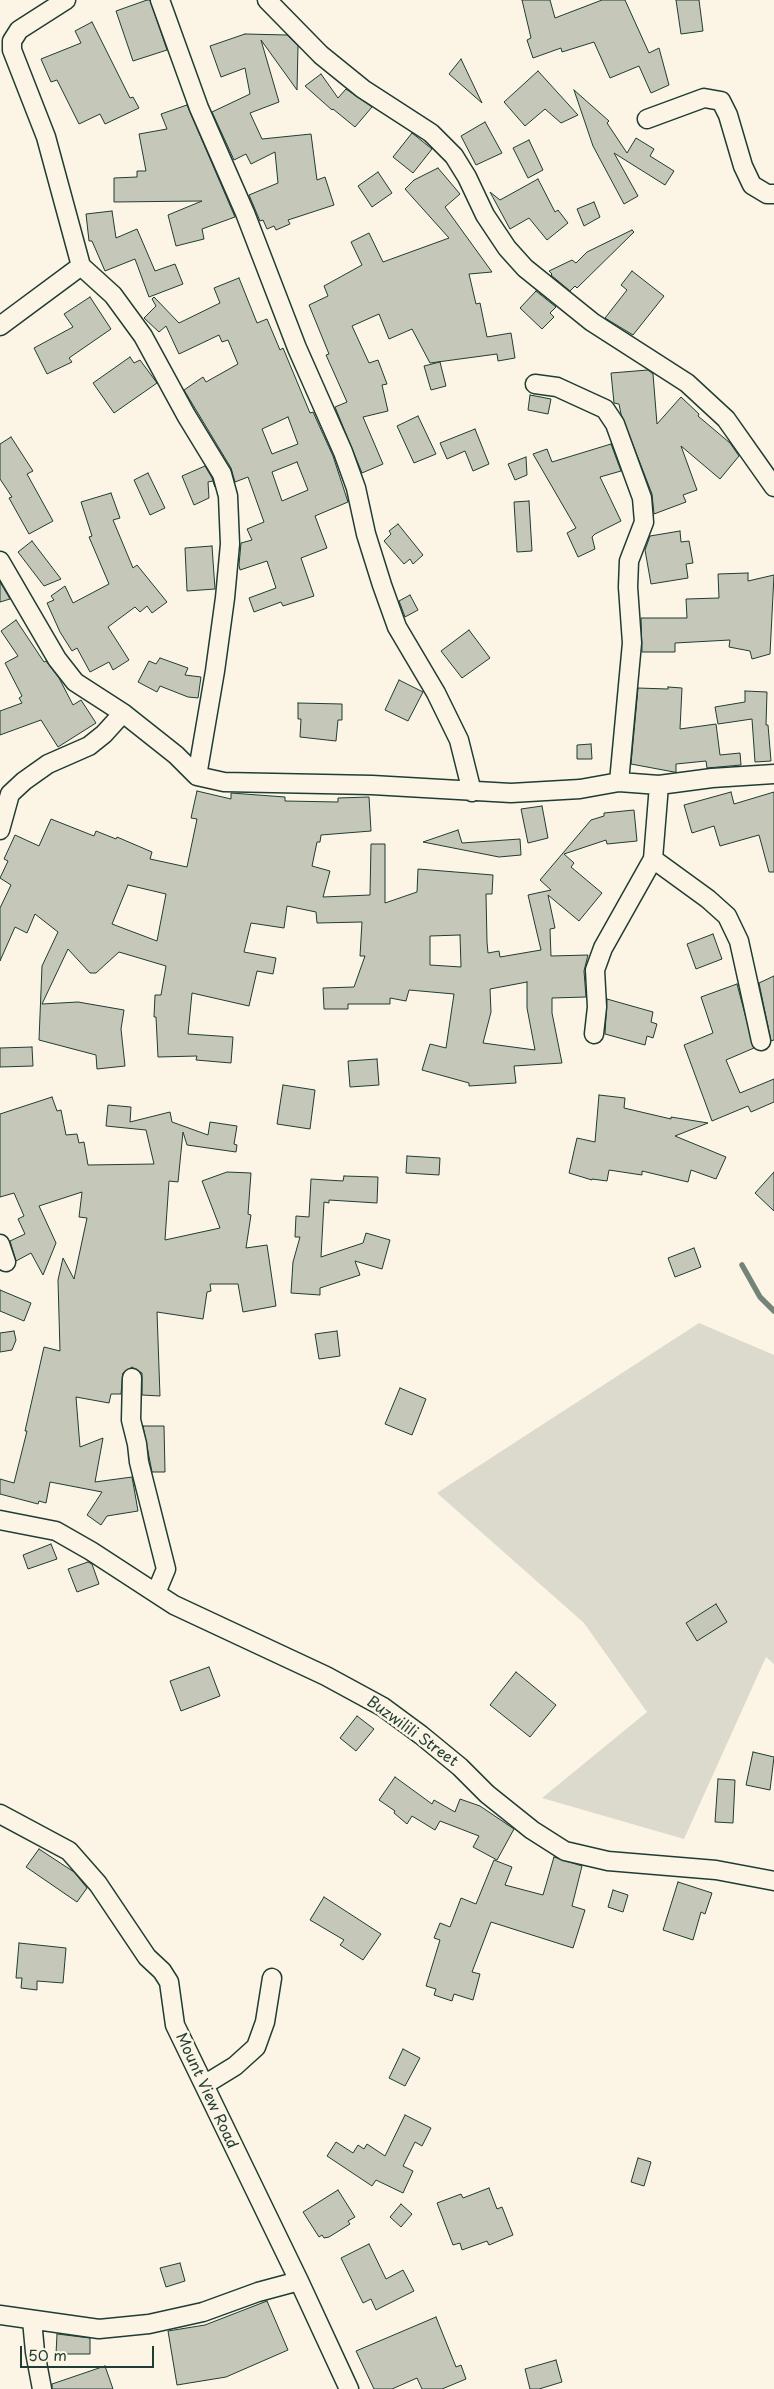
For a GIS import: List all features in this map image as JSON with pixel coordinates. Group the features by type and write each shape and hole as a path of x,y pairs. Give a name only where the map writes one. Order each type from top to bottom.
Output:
{"street":[{"path":"66,0 19,30 12,41 12,50 46,137 81,266 113,295 143,336 186,415 222,474 228,496 230,536 225,598 197,776"},
{"path":"160,0 198,108 245,213 297,348 343,452 356,488 374,560 397,627 436,693 459,740 472,792"},
{"path":"267,0 321,56 364,89 431,133 454,156 485,215 507,248 525,268 592,322 687,383 726,419 774,487"},
{"path":"648,119 704,98 721,101 728,115 743,166 752,185 767,194 774,194"},
{"path":"0,326 81,266"},
{"path":"535,384 557,387 605,408 614,424 642,498 644,522 629,561 628,587 632,643 618,782"},
{"path":"0,561 57,659 75,682 123,713 176,755 197,776 224,782 372,785 511,793 580,788 618,782 659,785 712,778 774,774"},
{"path":"0,830 10,794 48,764 89,746 104,734 123,713"},
{"path":"594,1034 597,1007 595,977 599,959 654,859 659,785"},
{"path":"654,859 708,899 727,916 739,940 761,1041"},
{"path":"0,1244 6,1262"},
{"path":"132,1378 131,1420 139,1462 166,1570 156,1593"},
{"name":"Buzwilili Street","path":"0,1520 56,1531 174,1605 326,1676 383,1708 441,1751 487,1794 532,1830 565,1851 608,1861 716,1870 774,1881"},
{"name":"Mount View Road","path":"0,1814 69,1851 98,1884 147,1957 162,1971 169,1982 175,2025 300,2281 349,2389"},
{"path":"204,2085 235,2066 256,2048 265,2022 272,1978"},
{"path":"0,2315 99,2329 149,2324 203,2312 258,2292 300,2281"},
{"path":"32,2320 35,2352 42,2389"}],"shaded area":[{"path":"699,1323 774,1355 774,1664 766,1657 684,1839 542,1798 647,1712 584,1623 437,1493"}],"building":[{"path":"150,0 167,50 133,61 116,11"},
{"path":"522,0 550,0 555,18 602,0 625,0 649,53 659,48 669,85 651,93 639,66 610,78 594,42 562,52 561,48 533,58 527,40 531,38"},
{"path":"676,0 699,0 703,31 681,34"},
{"path":"92,22 130,98 133,97 139,108 105,124 100,114 79,124 57,80 51,82 41,59 81,43 75,31"},
{"path":"245,34 287,35 298,46 297,90 261,40 279,102 250,113 262,139 311,134 317,180 325,177 334,205 288,220 290,224 276,230 274,226 267,229 263,220 260,221 249,195 278,183 275,152 251,164 246,154 234,160 212,112 250,94 245,68 221,77 210,46"},
{"path":"461,59 482,103 449,74"},
{"path":"538,71 578,115 561,123 545,109 525,126 504,102"},
{"path":"321,74 338,98 346,89 372,107 355,127 305,86"},
{"path":"574,90 609,121 607,123 627,153 636,138 654,149 650,156 674,171 665,185 614,153 638,196 624,204 593,146"},
{"path":"187,105 235,217 202,229 204,239 176,246 168,215 202,201 114,202 114,178 137,177 137,171 146,171 139,134 167,129 161,114"},
{"path":"485,122 502,153 476,165 461,136"},
{"path":"412,133 432,149 413,173 393,157"},
{"path":"529,140 543,170 528,178 513,148"},
{"path":"438,168 460,194 445,207 492,272 469,274 476,304 480,303 487,337 511,333 515,358 498,361 497,354 430,363 412,329 389,339 379,314 352,326 369,363 378,360 387,384 382,385 388,411 363,417 383,464 362,473 335,407 347,402 326,355 329,354 309,305 328,296 324,286 362,265 351,242 369,233 383,262 449,238 405,189 414,180"},
{"path":"378,172 392,193 372,207 358,186"},
{"path":"538,179 555,212 558,210 568,223 547,240 529,218 510,229 490,192 500,200"},
{"path":"594,202 600,217 584,226 577,209"},
{"path":"112,211 116,238 137,229 155,271 175,264 183,284 149,297 135,259 105,271 92,241 89,241 86,214"},
{"path":"632,230 634,232 577,288 575,286 570,291 551,275 549,271 572,260 576,263 587,252"},
{"path":"632,271 664,296 633,335 605,318 627,290 621,285"},
{"path":"239,278 257,323 267,319 280,350 283,348 310,413 313,412 333,456 348,502 315,516 327,548 301,558 314,596 283,606 281,602 254,612 249,598 276,588 267,561 240,570 241,543 252,540 247,529 264,522 248,477 235,482 231,468 184,390 203,377 206,382 238,364 228,340 222,342 219,335 179,354 166,326 159,332 144,318 156,306 152,299 154,297 179,323 220,303 214,288","holes":["288,417 298,444 272,454 262,429","297,462 308,490 282,501 272,472"]},
{"path":"536,291 556,307 550,313 554,317 542,329 520,308"},
{"path":"90,297 111,329 69,358 72,362 47,374 34,348 73,327 64,314"},
{"path":"130,357 134,363 140,360 157,383 114,413 93,383"},
{"path":"440,362 446,386 431,390 424,366"},
{"path":"648,370 653,374 657,424 681,397 699,414 698,416 730,443 739,456 720,479 681,446 697,490 683,495 686,502 654,514 652,494 621,414 619,404 614,403 611,373"},
{"path":"530,395 551,399 548,414 528,410"},
{"path":"418,416 436,454 414,463 397,426"},
{"path":"475,429 489,464 473,471 465,451 447,459 440,443"},
{"path":"11,437 33,471 27,474 53,521 29,534 9,498 12,497 0,479 0,444"},
{"path":"611,444 621,471 600,477 621,521 595,534 592,537 595,549 578,557 567,533 576,528 533,454 547,449 552,462"},
{"path":"526,457 527,475 515,480 508,464"},
{"path":"205,466 213,481 208,482 209,498 194,505 182,476"},
{"path":"148,473 165,508 150,515 134,480"},
{"path":"111,493 120,518 113,520 133,568 137,565 167,602 152,613 147,606 140,612 135,607 108,627 129,660 113,670 109,662 90,672 77,648 72,651 60,632 47,603 54,600 51,596 65,586 73,603 109,584 89,537 92,536 81,502"},
{"path":"529,501 532,551 517,552 514,502"},
{"path":"398,524 423,555 413,564 410,559 404,564 384,541 391,534 389,531"},
{"path":"680,531 681,542 689,541 693,563 686,564 688,578 651,584 645,550 650,536"},
{"path":"32,541 61,579 44,586 18,552"},
{"path":"212,546 215,589 187,591 185,548"},
{"path":"748,573 748,581 774,575 770,654 752,659 750,651 729,647 730,640 675,643 675,652 642,652 641,618 687,618 686,599 719,598 718,574"},
{"path":"0,582 10,599 0,602"},
{"path":"410,595 418,610 405,617 399,601"},
{"path":"16,620 44,662 46,661 59,678 73,705 81,700 96,723 58,747 41,720 0,735 0,711 22,703 19,698 22,696 5,663 18,656 1,631"},
{"path":"469,630 490,658 462,678 441,651"},
{"path":"160,658 188,668 185,675 201,677 198,698 188,697 160,686 157,692 138,682 149,661 156,664"},
{"path":"399,680 423,692 408,721 385,710"},
{"path":"668,687 682,688 680,729 716,724 720,755 740,753 741,765 707,768 706,761 676,764 676,772 674,772 631,764 638,688 668,689"},
{"path":"745,691 767,692 766,725 768,725 771,761 755,762 752,719 718,724 715,707 745,702"},
{"path":"298,703 342,704 342,720 338,720 336,741 300,737 301,719 298,719"},
{"path":"591,744 592,759 577,759 577,745"},
{"path":"197,791 231,799 231,793 285,797 285,801 338,802 338,798 369,797 371,831 321,835 320,842 317,842 312,866 330,871 323,897 370,895 371,844 385,844 385,903 417,892 418,869 493,875 492,894 486,894 487,942 488,953 499,951 500,957 541,950 528,895 551,890 540,880 591,820 604,816 604,813 634,810 637,841 607,844 606,840 564,854 574,863 571,867 602,893 579,921 548,895 555,928 550,929 551,956 588,955 584,971 586,997 552,998 552,1013 562,1063 514,1066 516,1083 469,1086 469,1083 422,1070 430,1044 446,1048 454,994 409,990 406,1001 390,998 390,1004 348,1004 348,1009 324,1009 323,988 354,987 365,956 360,956 362,922 317,923 316,912 287,906 284,928 251,923 244,952 276,958 273,974 257,971 249,1006 192,993 188,1034 233,1037 231,1063 196,1060 197,1056 158,1057 156,1017 154,1017 155,995 161,995 166,966 119,952 96,973 90,973 68,949 42,1004 78,1002 124,1010 121,1029 125,1066 97,1069 96,1055 39,1040 42,966 58,932 35,914 27,933 15,927 0,961 0,908 11,885 0,878 8,861 4,859 15,835 39,846 51,819 94,836 96,831 116,839 117,837 152,852 150,859 187,867 197,819 191,818","holes":["128,885 166,894 157,941 112,924","460,935 461,967 430,965 430,936","527,982 527,1008 535,1050 483,1043 491,1012 490,989"]},
{"path":"731,792 734,804 774,792 774,872 769,872 759,835 720,846 714,826 692,833 684,805"},
{"path":"542,806 548,838 528,843 521,809"},
{"path":"458,830 462,843 520,839 521,855 499,857 423,842"},
{"path":"713,934 722,959 696,969 687,944"},
{"path":"774,976 774,1040 771,1041 759,983"},
{"path":"737,984 754,1048 726,1060 740,1093 774,1079 774,1102 751,1112 748,1106 712,1121 684,1045 713,1033 701,997"},
{"path":"607,999 653,1012 651,1022 657,1024 653,1038 647,1036 645,1045 605,1034"},
{"path":"32,1047 33,1066 0,1067 0,1048"},
{"path":"377,1059 379,1085 350,1087 348,1061"},
{"path":"283,1085 315,1090 310,1129 277,1124"},
{"path":"599,1095 625,1098 624,1108 671,1119 671,1117 708,1123 675,1136 726,1157 716,1179 691,1170 688,1182 642,1171 642,1175 609,1170 607,1181 592,1180 569,1173 577,1138 595,1142"},
{"path":"52,1097 57,1111 61,1110 66,1135 77,1134 79,1143 84,1142 88,1165 154,1164 146,1130 106,1126 108,1105 131,1107 130,1122 170,1112 172,1122 208,1135 210,1122 237,1126 234,1144 237,1145 236,1152 187,1145 183,1132 178,1182 169,1181 165,1240 220,1228 202,1181 227,1172 251,1173 248,1214 251,1215 246,1248 267,1245 276,1306 243,1312 238,1284 210,1284 211,1291 207,1292 203,1319 157,1312 160,1396 142,1395 142,1373 132,1367 123,1373 121,1394 111,1394 109,1403 76,1397 80,1447 103,1438 95,1482 132,1477 138,1511 107,1516 101,1525 87,1515 102,1492 50,1482 46,1503 39,1501 38,1504 0,1494 0,1479 14,1483 44,1347 60,1351 58,1280 63,1258 74,1279 87,1218 79,1217 82,1192 39,1206 56,1243 43,1275 31,1253 16,1261 10,1241 25,1234 18,1219 24,1216 14,1193 0,1197 0,1114"},
{"path":"407,1156 440,1158 439,1175 406,1173"},
{"path":"774,1172 774,1211 755,1193"},
{"path":"344,1176 378,1177 377,1203 329,1200 329,1203 324,1202 321,1257 363,1243 366,1233 390,1240 382,1269 355,1261 360,1275 320,1288 320,1295 291,1293 293,1262 300,1237 295,1237 296,1216 309,1217 311,1179 343,1181"},
{"path":"694,1248 701,1267 675,1277 668,1258"},
{"path":"0,1290 31,1303 24,1321 0,1311"},
{"path":"14,1331 16,1340 12,1350 0,1352 0,1333"},
{"path":"337,1331 340,1356 319,1359 315,1334"},
{"path":"400,1388 426,1399 412,1435 385,1424"},
{"path":"143,1426 164,1426 165,1472 152,1472"},
{"path":"51,1544 57,1559 28,1569 23,1555"},
{"path":"88,1562 92,1564 99,1584 77,1592 68,1569"},
{"path":"716,1604 727,1622 697,1641 686,1623"},
{"path":"209,1667 220,1696 181,1711 170,1681"},
{"path":"516,1672 556,1705 530,1737 490,1705"},
{"path":"357,1716 374,1729 356,1751 340,1738"},
{"path":"753,1752 774,1757 770,1790 746,1785"},
{"path":"395,1777 432,1804 434,1800 455,1812 460,1799 480,1806 514,1829 497,1860 473,1847 479,1836 440,1821 435,1830 412,1816 407,1824 394,1813 395,1811 379,1800"},
{"path":"718,1779 735,1780 733,1823 715,1822"},
{"path":"39,1849 74,1872 87,1888 77,1902 26,1867"},
{"path":"554,1857 582,1866 572,1906 585,1910 573,1948 491,1922 472,1972 480,1974 473,2000 454,1994 452,2001 434,1995 436,1989 426,1986 440,1940 434,1938 440,1923 450,1927 461,1898 476,1904 494,1860 512,1867 505,1885 543,1895"},
{"path":"678,1882 712,1893 705,1914 701,1912 693,1940 663,1930"},
{"path":"613,1890 628,1895 623,1912 608,1907"},
{"path":"324,1897 381,1934 363,1960 340,1945 344,1940 310,1920"},
{"path":"19,1943 66,1948 63,1983 37,1981 37,1990 21,1988 22,1978 16,1978"},
{"path":"403,2049 420,2058 405,2086 389,2078"},
{"path":"405,2115 431,2128 422,2146 415,2142 403,2166 413,2171 403,2193 376,2180 372,2186 327,2156 336,2142 353,2153 358,2145 364,2149 367,2144 385,2156"},
{"path":"638,2158 651,2162 644,2186 631,2182"},
{"path":"489,2188 497,2209 502,2207 513,2235 489,2245 487,2241 462,2250 460,2243 453,2245 437,2203 461,2194 463,2198"},
{"path":"338,2190 355,2217 348,2221 350,2224 329,2237 324,2238 322,2235 319,2237 303,2212"},
{"path":"401,2204 412,2214 401,2227 390,2217"},
{"path":"369,2244 386,2279 403,2270 414,2291 376,2310 371,2299 363,2303 341,2258"},
{"path":"180,2263 185,2281 166,2287 160,2268"},
{"path":"267,2301 288,2350 226,2377 177,2385 168,2331 205,2325"},
{"path":"436,2317 456,2367 461,2365 466,2379 442,2389 422,2389 417,2378 392,2389 374,2389 356,2351"},
{"path":"57,2334 90,2338 90,2354 56,2354"},
{"path":"556,2360 562,2382 539,2389 530,2389 525,2369"},
{"path":"105,2366 113,2389 52,2389 52,2384"}],"waterway":[{"path":"742,1265 760,1297 774,1311"}]}
